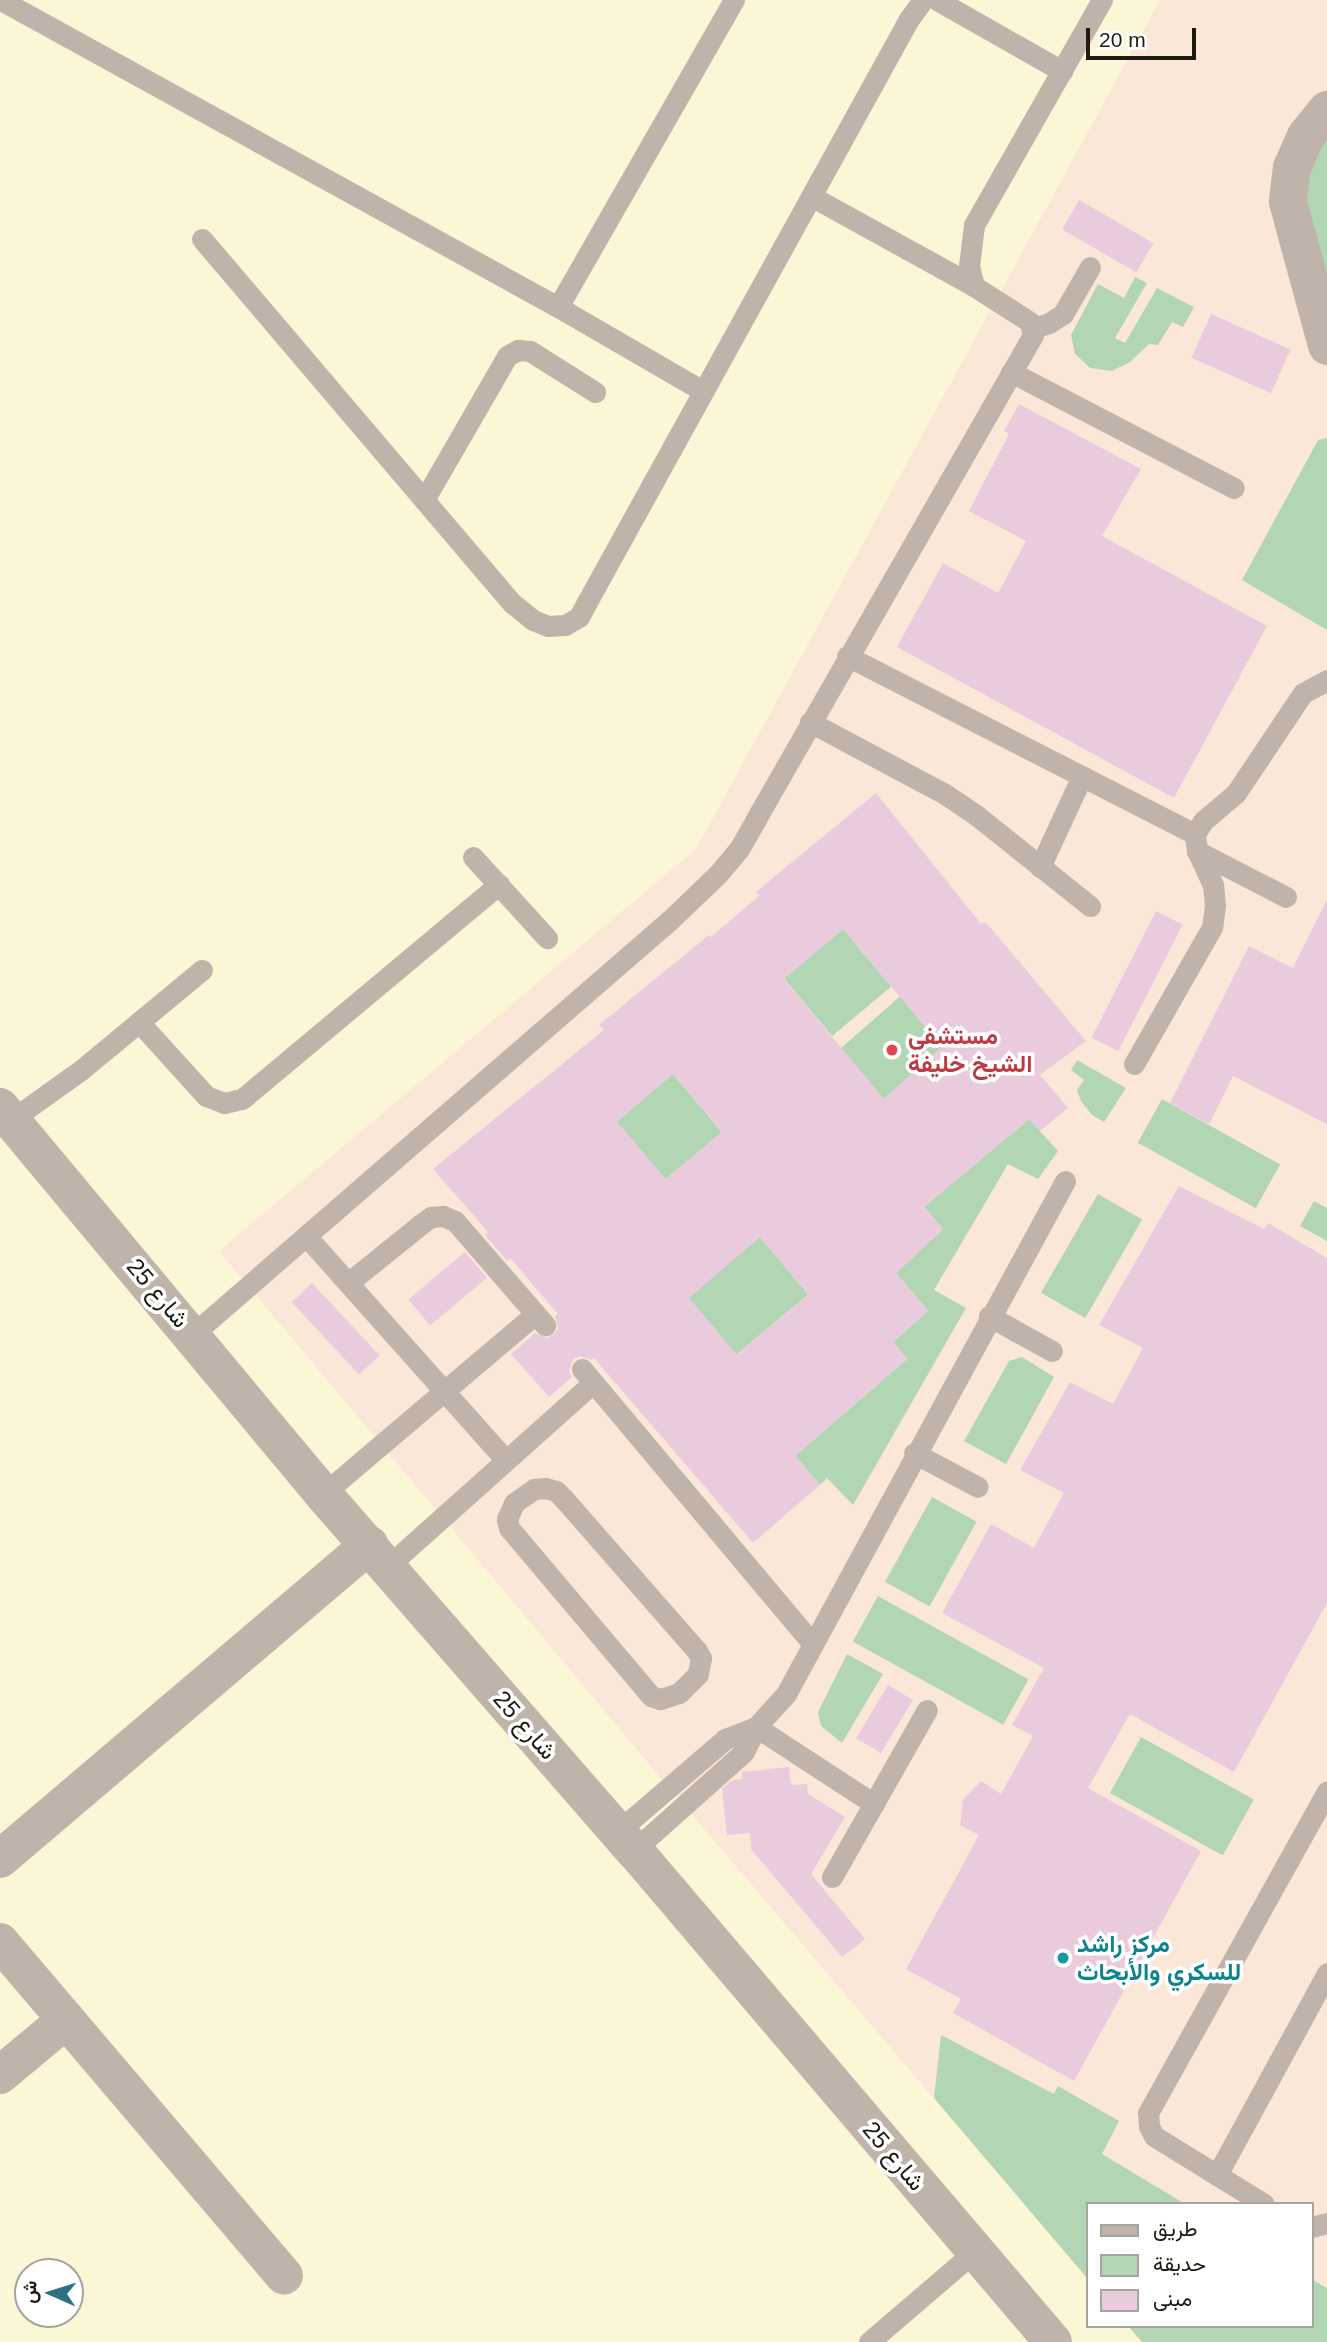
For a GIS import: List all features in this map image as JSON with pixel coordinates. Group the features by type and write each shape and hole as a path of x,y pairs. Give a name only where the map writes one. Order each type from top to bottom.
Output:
{"street":[{"path":"1327,110 1306,136 1292,167 1288,202 1327,346"},
{"name":"شارع 25","path":"5,1113 323,1494 626,1841 1053,2342"},
{"path":"0,1858 378,1555"},
{"path":"0,1942 284,2276"},
{"path":"0,2075 66,2020"}],"lane":[{"path":"1,0 558,307 703,391"},
{"path":"558,307 734,0"},
{"path":"202,239 512,603 533,620 548,626 565,625 579,617 909,19 923,0"},
{"path":"937,0 1062,71"},
{"path":"974,286 969,266 974,225 1102,0"},
{"path":"193,1335 710,882 738,849 1033,335 1030,322 974,286 813,197"},
{"path":"1032,328 1049,323 1063,314 1090,267"},
{"path":"424,500 507,356 518,350 530,351 595,392"},
{"path":"1011,372 1234,488"},
{"path":"847,656 1082,776 1286,897"},
{"path":"1134,1064 1212,927 1215,906 1213,885 1196,842 1203,821 1241,788 1303,693 1327,680"},
{"path":"810,722 945,793 1090,906"},
{"path":"1040,867 1082,776"},
{"path":"473,857 547,938"},
{"path":"139,1022 206,1096 224,1103 242,1099 499,884"},
{"path":"5,1113 81,1070 202,970"},
{"path":"626,1841 725,1739 756,1727 786,1694 914,1453 1065,1181"},
{"path":"323,1494 445,1391 540,1319 464,1230 455,1221 443,1216 431,1217 421,1224 348,1283"},
{"path":"307,1237 445,1391 501,1464 521,1497"},
{"path":"989,1316 1052,1351"},
{"path":"378,1555 501,1464 588,1376 813,1644"},
{"path":"914,1453 978,1487"},
{"path":"534,1489 556,1491 697,1651 701,1658 698,1674 679,1693 660,1699 651,1696 514,1535 507,1519 509,1511 521,1497 534,1489"},
{"path":"832,1877 927,1710"},
{"path":"756,1727 874,1804"},
{"path":"1262,2202 1154,2136 1149,2126 1148,2113 1327,1791"},
{"path":"1217,2175 1327,1973"},
{"path":"869,2342 975,2251"}],"shaded area":[{"name":"مستشفى الشيخ خليفة","path":"1160,0 1327,0 1327,2342 1142,2342 1130,2328 1313,2328 1313,2202 1086,2202 1086,2277 669,1788 219,1251 696,849"}],"green space":[{"path":"1327,120 1327,322 1301,232 1316,133"},
{"path":"1135,277 1147,283 1115,338 1125,343 1157,288 1194,307 1183,327 1172,322 1158,345 1149,344 1130,362 1112,371 1090,368 1075,354 1071,335 1098,284 1124,298"},
{"path":"1327,438 1327,630 1242,580 1318,440"},
{"path":"843,929 891,986 832,1036 784,978"},
{"path":"905,992 930,1019 924,1025 942,1047 884,1099 840,1049"},
{"path":"1077,1060 1126,1088 1104,1122 1092,1115 1081,1101 1077,1090 1084,1080 1071,1070"},
{"path":"673,1074 722,1132 665,1180 616,1122"},
{"path":"1162,1099 1280,1164 1256,1208 1138,1143"},
{"path":"1029,1119 1058,1151 1038,1179 1008,1164 934,1290 966,1308 853,1505 827,1478 820,1485 795,1456 907,1359 893,1342 928,1311 896,1273 943,1229 924,1207"},
{"path":"1098,1194 1142,1220 1085,1318 1041,1293"},
{"path":"1314,1201 1327,1208 1327,1241 1300,1226"},
{"path":"760,1237 808,1294 736,1355 688,1297"},
{"path":"1022,1357 1054,1377 1006,1464 964,1441 1009,1361"},
{"path":"932,1497 977,1522 930,1607 885,1582"},
{"path":"878,1596 1028,1679 1003,1725 853,1641"},
{"path":"847,1654 883,1674 842,1743 821,1726 818,1712"},
{"path":"1141,1737 1254,1800 1223,1856 1110,1793"},
{"path":"941,2035 1054,2094 1058,2086 1119,2121 1102,2154 1182,2202 1086,2202 1086,2277 934,2098"},
{"path":"1313,2280 1327,2288 1327,2342 1142,2342 1130,2328 1313,2328"}],"building":[{"path":"1079,200 1153,243 1136,272 1062,229"},
{"path":"1211,314 1290,349 1271,393 1191,358"},
{"path":"1019,404 1141,469 1102,536 1267,626 1174,798 897,647 943,563 998,593 1026,541 969,511 1009,434 1004,431"},
{"path":"876,793 981,924 984,922 989,926 1086,1041 1040,1075 1068,1108 1040,1131 1029,1119 924,1207 943,1229 896,1273 928,1311 893,1342 907,1359 795,1456 820,1485 753,1543 594,1358 592,1360 580,1356 573,1359 569,1371 572,1377 549,1397 511,1354 535,1333 547,1338 554,1334 558,1329 555,1316 558,1314 510,1258 507,1261 485,1235 488,1232 433,1169 604,1030 599,1025 709,935 711,937 759,896 756,892","holes":["843,929 942,1047 884,1099 784,979","673,1074 722,1132 666,1179 617,1122","760,1237 808,1295 737,1355 689,1298"]},
{"path":"1327,900 1327,1124 1233,1076 1209,1124 1170,1103 1249,946 1293,968"},
{"path":"1156,911 1183,925 1118,1051 1092,1038"},
{"path":"1179,1186 1264,1229 1268,1223 1327,1258 1327,1603 1234,1772 1130,1714 1088,1788 1201,1851 1074,2081 953,2013 961,1999 906,1969 979,1835 960,1825 963,1799 981,1781 1001,1794 1033,1736 1012,1725 1044,1668 942,1613 991,1524 1034,1548 1064,1493 1020,1470 1070,1382 1113,1404 1143,1348 1099,1325"},
{"path":"465,1252 487,1278 430,1326 408,1300"},
{"path":"312,1283 380,1355 359,1374 292,1302"},
{"path":"888,1685 913,1700 881,1753 856,1738"},
{"path":"789,1767 791,1785 807,1784 808,1794 845,1817 811,1874 865,1939 842,1957 751,1849 750,1833 727,1835 722,1789 732,1780 742,1779 742,1772"}],"place":[{"name":"مستشفى الشيخ خليفة","path":"892,1050"},
{"name":"مركز راشد للسكري والأبحاث","path":"1063,1958"}]}
